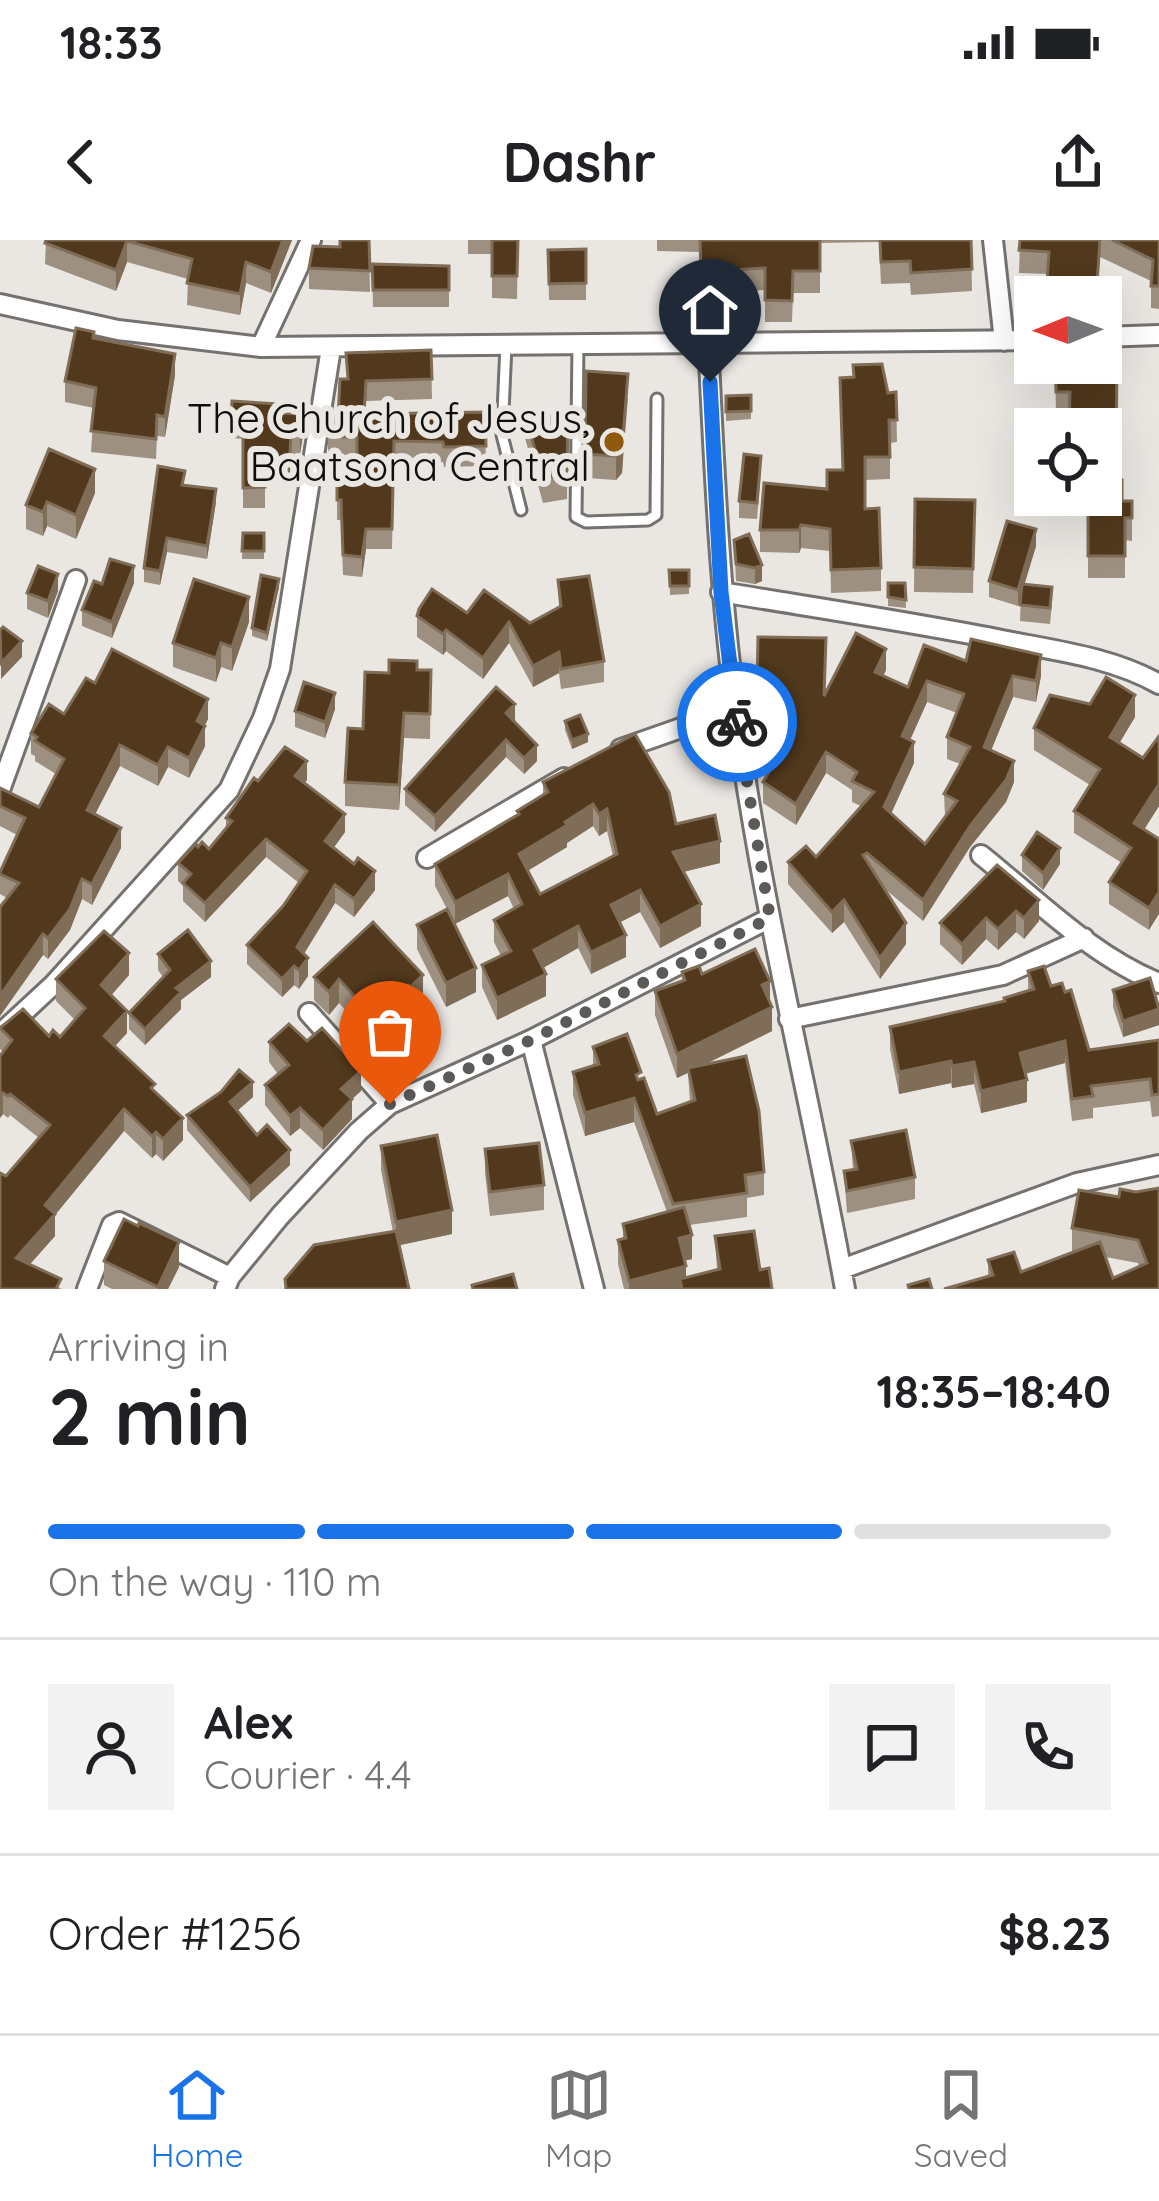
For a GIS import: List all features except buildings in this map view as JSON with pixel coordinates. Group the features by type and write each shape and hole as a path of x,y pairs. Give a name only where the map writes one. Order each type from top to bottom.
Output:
{"street":[{"path":"261,347 311,240"},
{"path":"993,240 1004,341"},
{"path":"0,304 118,331 261,347 1014,341"},
{"path":"1122,336 1159,335"},
{"path":"708,340 721,592 735,710 789,1019 845,1289"},
{"path":"0,1034 54,984 230,790 249,751 280,669 331,348"},
{"path":"0,790 76,580"},
{"path":"721,592 1084,656 1159,684"},
{"path":"613,753 633,742 735,710"},
{"path":"427,858 509,807 592,764"},
{"path":"981,855 1084,938 1139,976 1159,983"},
{"path":"87,1289 112,1225 118,1222 227,1283 280,1216 390,1104 531,1040 770,918"},
{"path":"789,1019 1003,975 1084,938"},
{"path":"309,1013 390,1104"},
{"path":"531,1040 594,1289"},
{"path":"842,1269 1077,1183 1159,1165"}],"lane":[{"path":"578,343 576,517 586,522 648,520 656,515 657,399"},
{"path":"506,344 502,436 521,511"}],"way so far":[{"path":"390,1104 531,1040 770,918 737,722"}],"place":[{"name":"The Church of Jesus, Baatsona Central","path":"614,442"}],"route":[{"path":"710,382 721,592 737,722"}]}
